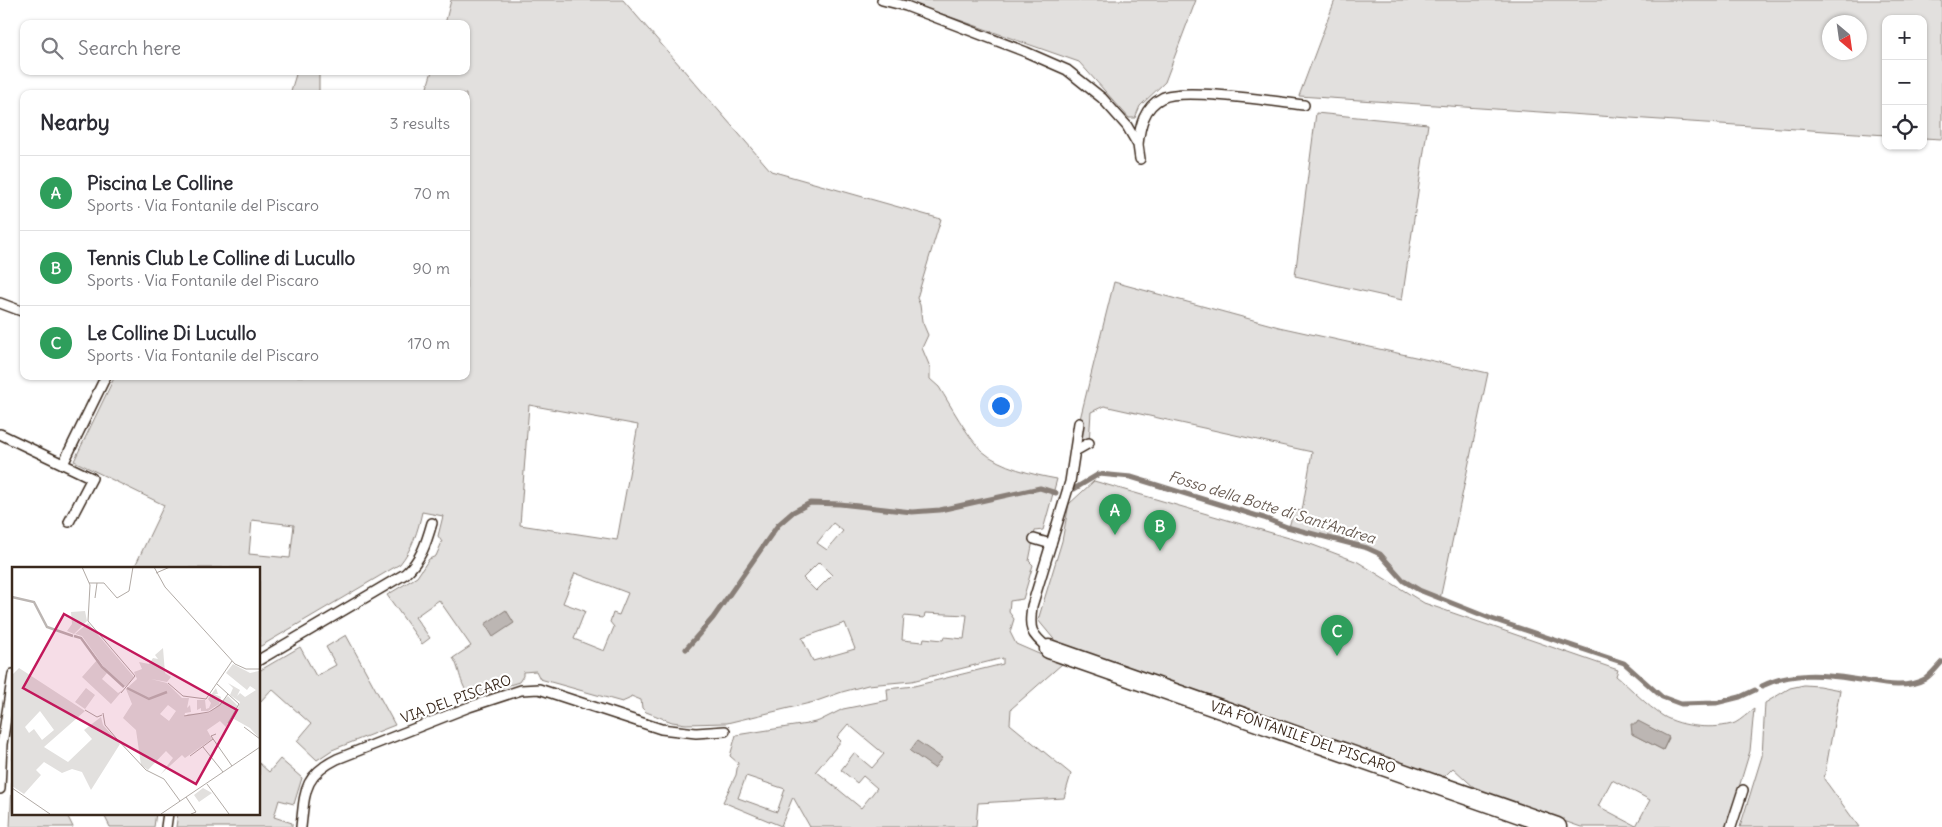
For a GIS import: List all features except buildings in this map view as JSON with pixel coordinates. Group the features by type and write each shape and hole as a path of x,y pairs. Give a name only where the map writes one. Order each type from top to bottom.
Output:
{"street":[{"name":"VIA FONTANILE DEL PISCARO","path":"1049,648 1557,827"}],"lane":[{"path":"882,0 906,6 1026,52 1066,70 1102,98 1127,126 1138,145"},
{"path":"1140,159 1138,145 1140,124 1146,113 1160,99 1167,96 1194,94 1304,105"},
{"path":"0,303 20,310"},
{"path":"63,464 104,380"},
{"path":"1049,648 1037,639 1030,626 1032,606 1070,482 1079,423"},
{"path":"0,434 92,478 69,522"},
{"path":"1075,452 1090,443"},
{"path":"260,659 405,574 414,566 422,554 432,523"},
{"path":"1034,539 1051,544"},
{"path":"0,789 2,744 12,680"},
{"name":"VIA DEL PISCARO","path":"302,827 304,794 315,773 324,765 469,707 521,690 540,689 661,729 696,733 725,731"},
{"path":"1731,827 1743,790"},
{"path":"166,827 168,814"}],"shaded area":[{"path":"451,0 623,0 771,171 941,219 917,298 922,321 928,335 922,348 930,367 930,379 939,387 976,445 989,457 1028,473 1057,479 1043,530 1035,531 1029,561 1033,565 1023,599 1010,601 1009,612 1014,619 1010,632 1016,644 1062,664 1011,709 1010,724 1071,774 1064,798 978,803 976,827 810,827 793,797 781,826 723,802 736,775 738,763 730,756 736,735 819,721 843,709 888,700 887,689 914,686 1003,664 1003,658 912,681 868,685 814,702 727,723 686,724 672,722 646,712 642,708 641,700 631,696 622,702 540,679 536,671 523,672 519,682 475,696 470,694 466,691 453,658 471,646 439,600 415,617 430,638 422,644 387,595 417,577 429,559 436,556 442,542 438,536 443,516 422,512 414,540 400,564 261,646 260,567 134,567 164,505 74,461 113,380 470,380 470,90 426,90 431,75 470,75 470,20 446,20","holes":["529,405 638,425 617,540 520,525","252,520 294,525 290,558 249,554","833,523 843,531 827,550 817,543","819,562 832,575 816,591 803,578","575,573 628,593 619,615 613,613 610,622 614,627 604,651 574,639 585,611 563,603","925,613 967,615 964,639 944,637 943,640 924,638 923,642 902,640 904,616 924,618","845,623 855,649 813,661 802,638","848,724 884,754 872,768 854,753 841,770 857,783 863,776 877,788 861,808 816,771 841,741 837,737","746,776 785,789 777,812 738,798"]},
{"path":"902,0 1196,0 1165,82 1140,106 1135,118 1129,118 1079,62"},
{"path":"1335,0 1942,0 1942,139 1927,138 1927,15 1882,15 1882,135 1299,96"},
{"path":"296,75 319,75 319,90 291,90"},
{"path":"1316,113 1428,124 1402,300 1295,276"},
{"path":"1114,282 1279,327 1488,373 1440,599 1404,581 1380,554 1350,543 1289,527 1294,510 1302,511 1312,452 1104,406 1091,412 1089,443 1075,451 1079,423"},
{"path":"1094,481 1313,545 1358,562 1424,603 1618,670 1616,676 1645,702 1663,716 1679,723 1708,727 1727,725 1737,722 1754,709 1750,751 1727,827 1581,827 1478,791 1453,768 1443,778 1057,643 1038,620 1062,541 1069,504","holes":["1633,731 1669,738 1663,750 1632,734","1612,780 1650,800 1636,826 1598,806"]},
{"path":"506,610 514,623 493,637 485,624"},
{"path":"346,635 395,725 332,750 317,760 297,741 311,724 272,689 260,702 260,670 300,647 316,676 336,665 326,647"},
{"path":"1804,685 1840,690 1824,779 1859,827 1740,827 1762,756 1765,703 1790,688"},
{"path":"1638,721 1669,737 1663,750 1632,734 1631,724 1636,724"},
{"path":"917,741 942,758 934,768 910,751"},
{"path":"280,759 302,778 294,804 279,800 274,817 292,823 292,827 176,827 178,814 260,814 260,764 269,772"},
{"path":"12,783 12,814 66,814 73,827 10,827"},
{"path":"104,814 156,814 154,827 110,827"}],"waterway":[{"name":"Fosso della Botte di Sant'Andrea","path":"1074,489 1099,474 1131,477 1264,518 1287,527 1367,548 1380,554 1404,581 1419,590 1492,619 1624,663 1662,697 1681,704 1716,703 1740,697 1755,690"},
{"name":"Fosso della Botte di Sant'Andrea","path":"686,649 713,618 778,525 793,512 810,503 840,504 912,512 940,510 1040,488 1056,493"},
{"name":"Fosso della Botte di Sant'Andrea","path":"1762,686 1784,678 1807,675 1841,677 1889,685 1917,683 1925,679 1942,662"}],"place":[{"name":"Piscina Le Colline","path":"1115,535"},
{"name":"Tennis Club Le Colline di Lucullo","path":"1160,551"},
{"name":"Le Colline Di Lucullo","path":"1337,656"}]}
